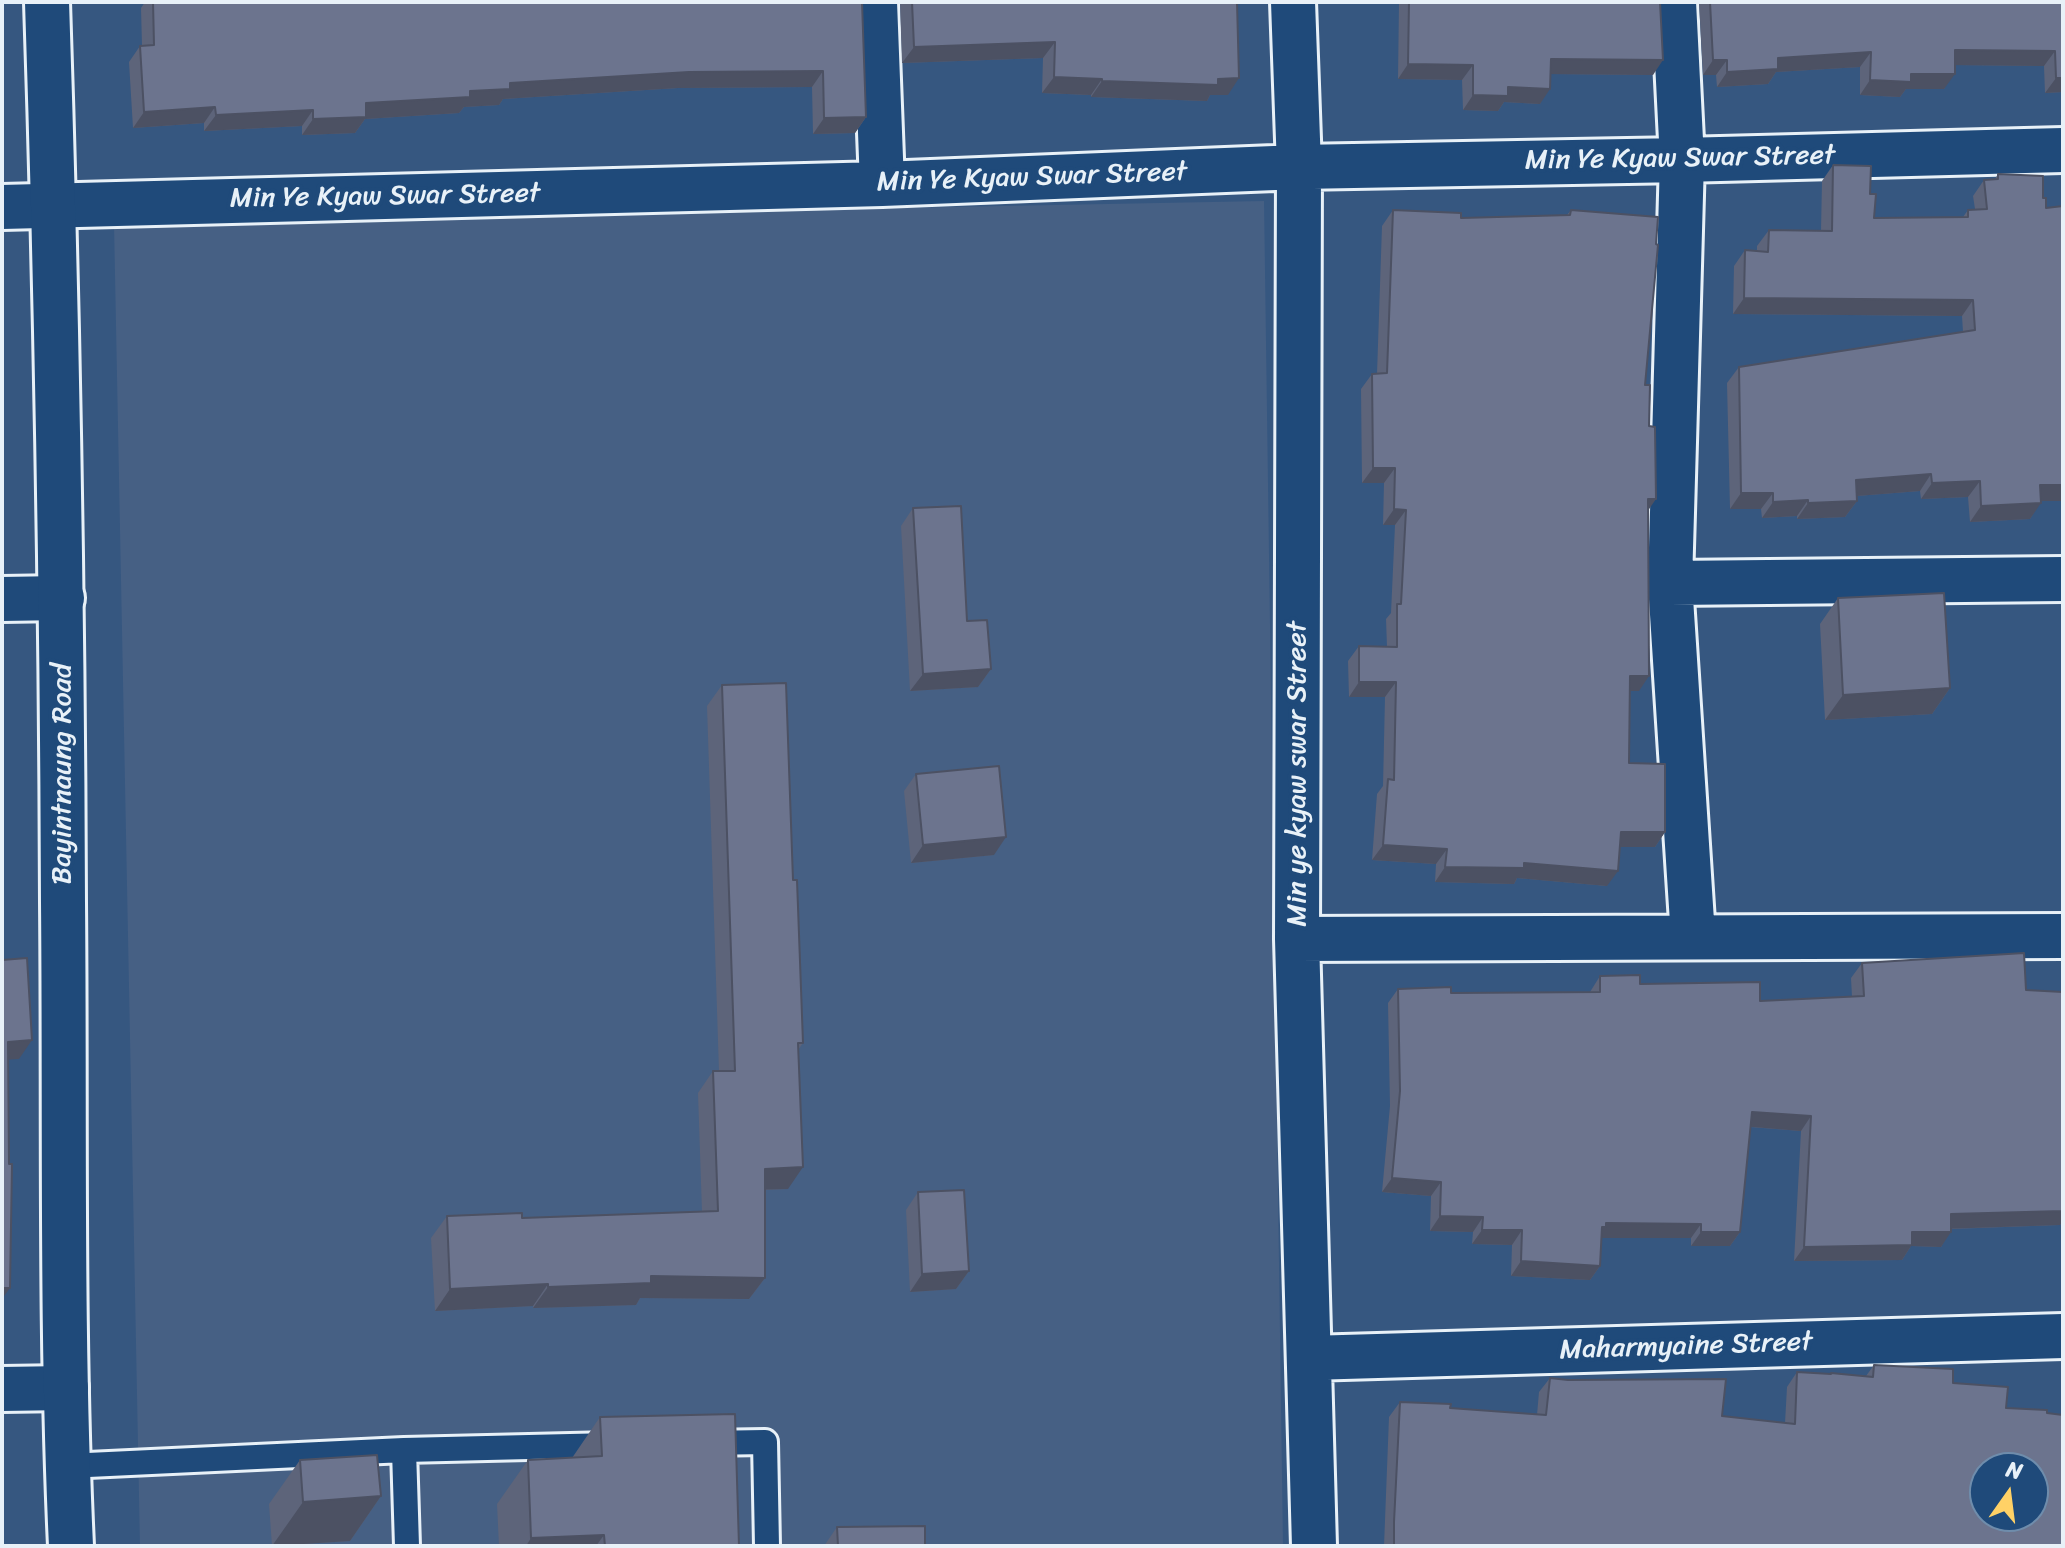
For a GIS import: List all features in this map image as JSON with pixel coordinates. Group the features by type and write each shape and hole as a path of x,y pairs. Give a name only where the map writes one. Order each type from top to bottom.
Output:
{"street":[{"name":"Bayintnaung Road","path":"47,2 62,598 66,1388 71,1546"},
{"path":"875,2 882,184"},
{"name":"Min ye kyaw swar Street","path":"1293,2 1299,167 1297,939 1314,1546"},
{"path":"1674,2 1682,160 1670,583 1693,937"},
{"name":"Min Ye Kyaw Swar Street","path":"2,207 882,184 1299,167 2063,150"},
{"path":"1670,583 2063,579"},
{"path":"2,599 62,598"},
{"path":"1297,939 2063,936"},
{"name":"Maharmyaine Street","path":"1309,1358 2063,1336"},
{"path":"2,1389 66,1388"}],"lane":[{"path":"686,1444 765,1442 767,1546"},
{"path":"67,1466 404,1450 639,1445"},
{"path":"404,1450 407,1546"}],"shaded area":[{"path":"1264,201 1283,1546 140,1546 114,223"}],"building":[{"path":"153,2 862,2 866,117 824,118 823,71 689,72 510,83 510,89 470,91 470,97 366,103 366,117 313,119 313,110 216,115 215,107 144,112 140,46 154,45"},
{"path":"912,2 1237,2 1239,78 1218,79 1218,85 1054,77 1055,42 914,47"},
{"path":"1409,2 1660,2 1663,60 1551,59 1550,89 1508,87 1508,96 1473,95 1473,65 1408,64"},
{"path":"1710,2 2063,2 2063,78 2056,78 2055,51 1955,50 1955,74 1911,74 1911,82 1870,80 1871,52 1778,58 1778,69 1727,72 1727,60 1713,60"},
{"path":"1833,165 1871,166 1870,194 1876,194 1874,218 1968,217 1968,210 1987,209 1984,180 1998,179 1998,174 2043,176 2046,208 2063,206 2063,485 2040,485 2041,503 1981,506 1980,481 1932,483 1931,474 1856,480 1857,501 1773,502 1773,493 1741,493 1739,367 1975,330 1973,300 1744,298 1745,250 1768,252 1769,230 1832,231"},
{"path":"1393,210 1461,213 1461,218 1570,215 1571,210 1658,217 1645,385 1650,385 1649,426 1655,427 1656,499 1648,499 1649,676 1630,676 1629,763 1665,764 1665,832 1621,832 1618,871 1524,863 1524,868 1445,867 1447,849 1383,845 1388,779 1394,780 1396,682 1359,682 1359,646 1397,647 1397,604 1401,604 1406,510 1394,509 1395,468 1373,468 1372,374 1387,373"},
{"path":"961,506 967,621 987,620 991,669 923,674 913,508"},
{"path":"1944,593 1950,688 1843,695 1838,598"},
{"path":"786,683 803,1043 798,1043 803,1167 765,1169 765,1278 651,1276 651,1283 450,1289 447,1216 522,1213 522,1218 718,1211 713,1071 735,1071 722,685"},
{"path":"999,766 1006,837 923,845 916,774"},
{"path":"2024,953 2026,990 2063,992 2063,1211 1951,1214 1951,1232 1912,1232 1912,1245 1804,1247 1811,1116 1752,1112 1740,1232 1701,1232 1701,1224 1606,1223 1606,1227 1602,1227 1600,1266 1521,1261 1522,1230 1482,1230 1483,1217 1440,1216 1441,1182 1392,1178 1400,1091 1398,989 1451,987 1451,993 1600,992 1600,976 1640,975 1640,984 1760,982 1760,1001 1864,996 1862,963"},
{"path":"27,958 32,1040 8,1042 9,1164 12,1164 10,1288 2,1288 2,960"},
{"path":"964,1190 969,1271 922,1274 918,1192"},
{"path":"1874,1365 1953,1369 1953,1383 2008,1387 2006,1408 2047,1410 2047,1413 2063,1415 2063,1546 1394,1546 1400,1402 1451,1404 1450,1408 1546,1415 1550,1378 1726,1379 1722,1416 1795,1424 1797,1372 1873,1377"},
{"path":"735,1414 739,1546 605,1546 604,1535 531,1538 528,1460 602,1456 600,1417"},
{"path":"377,1455 381,1496 303,1502 300,1460"},
{"path":"925,1526 925,1546 838,1546 837,1527"}]}
